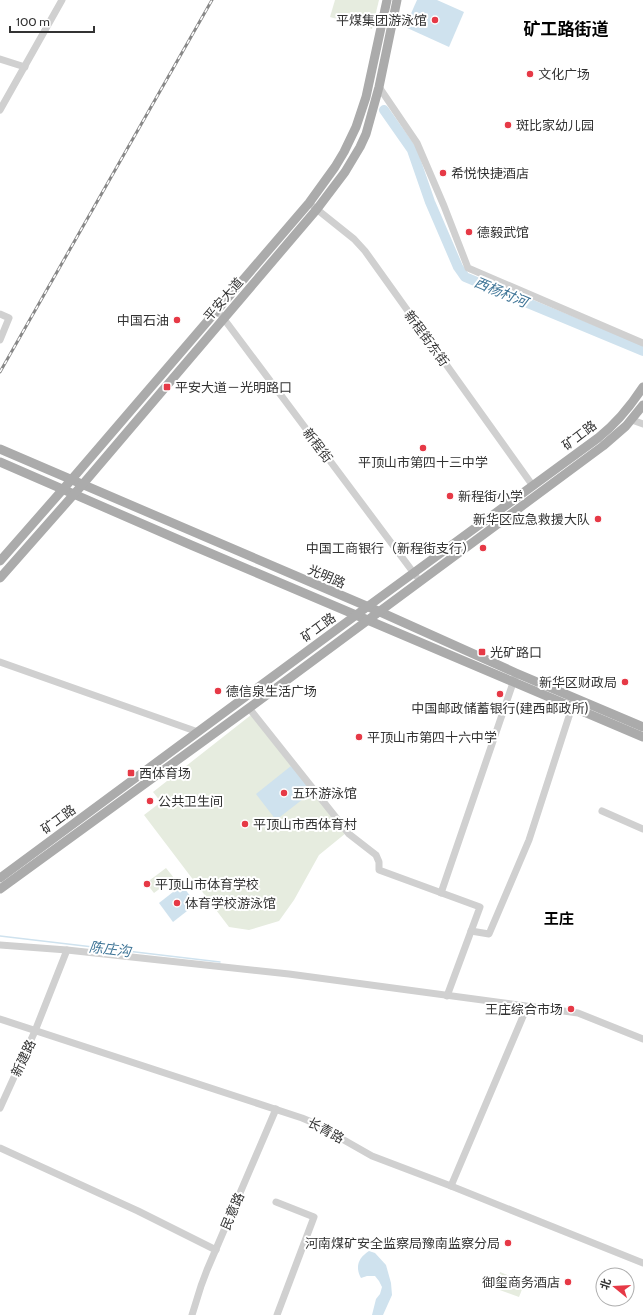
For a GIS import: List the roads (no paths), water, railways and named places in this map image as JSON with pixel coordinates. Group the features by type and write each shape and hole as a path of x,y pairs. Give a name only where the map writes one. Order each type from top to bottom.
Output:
{"main road":[{"name":"平安大道","path":"0,561 309,203 335,167 356,126 366,97 387,0"},
{"name":"平安大道","path":"0,578 83,484 317,210 344,172 360,147 370,122 379,87 397,0"},
{"name":"矿工路","path":"0,878 366,607 610,429 632,404 643,387"},
{"name":"矿工路","path":"0,889 603,446 632,420 643,405"},
{"name":"光明路","path":"0,449 378,612 515,677 572,707 643,737"},
{"name":"光明路","path":"0,462 367,620 643,727"}],"street":[{"path":"0,110 62,0"},
{"path":"0,59 25,67"},
{"path":"379,87 418,143 468,268 643,343"},
{"name":"新程街东街","path":"309,203 354,239 364,251 533,486"},
{"name":"新程街","path":"217,310 420,581"},
{"path":"0,314 9,318 0,340"},
{"path":"632,420 643,424"},
{"path":"0,662 198,732"},
{"path":"441,892 515,677"},
{"path":"471,931 488,934 529,840 572,707"},
{"path":"248,708 349,834 376,855 379,870 480,907 447,996"},
{"path":"602,811 643,829"},
{"path":"0,945 67,950 290,974 527,1007 582,1015 643,1038"},
{"name":"新建路","path":"0,1108 35,1031 67,950"},
{"path":"451,1186 527,1007"},
{"name":"长青路","path":"0,1019 276,1109 314,1123 372,1156 643,1263"},
{"name":"民意路","path":"192,1315 201,1286 276,1109"},
{"path":"0,1149 138,1211 216,1250"},
{"path":"276,1202 314,1217 277,1315"}],"water":[{"name":"平煤集团游泳馆","path":"417,0 437,0 464,12 449,47 405,27"},
{"name":"五环游泳馆","path":"291,766 312,792 276,820 256,794"},
{"name":"体育学校游泳馆","path":"182,885 196,904 173,922 159,903"},
{"path":"369,1251 375,1253 386,1265 391,1283 392,1295 383,1315 372,1315 376,1299 380,1294 382,1287 379,1281 375,1276 361,1278 358,1270 360,1260"}],"waterway":[{"name":"西杨村河","path":"384,110 412,150 430,202 458,267 465,277 643,351"},
{"name":"陈庄沟","path":"0,936 220,962"}],"railway":[{"path":"0,372 212,0"}],"place":[{"name":"平煤集团游泳馆","path":"435,20"},
{"name":"文化广场","path":"530,74"},
{"name":"斑比家幼儿园","path":"508,125"},
{"name":"希悦快捷酒店","path":"443,173"},
{"name":"德毅武馆","path":"469,232"},
{"name":"中国石油","path":"177,320"},
{"name":"平安大道－光明路口","path":"167,387"},
{"name":"平顶山市第四十三中学","path":"423,448"},
{"name":"新程街小学","path":"450,496"},
{"name":"新华区应急救援大队","path":"598,519"},
{"name":"中国工商银行（新程街支行）","path":"483,548"},
{"name":"光矿路口","path":"482,652"},
{"name":"新华区财政局","path":"625,682"},
{"name":"德信泉生活广场","path":"218,691"},
{"name":"中国邮政储蓄银行(建西邮政所)","path":"500,694"},
{"name":"平顶山市第四十六中学","path":"359,737"},
{"name":"西体育场","path":"131,773"},
{"name":"五环游泳馆","path":"284,793"},
{"name":"公共卫生间","path":"150,801"},
{"name":"平顶山市西体育村","path":"245,824"},
{"name":"平顶山市体育学校","path":"147,884"},
{"name":"体育学校游泳馆","path":"177,903"},
{"name":"王庄综合市场","path":"571,1009"},
{"name":"河南煤矿安全监察局豫南监察分局","path":"508,1243"},
{"name":"御玺商务酒店","path":"568,1282"}],"district":[{"name":"矿工路街道","path":"566,29"},
{"name":"王庄","path":"559,919"}]}
